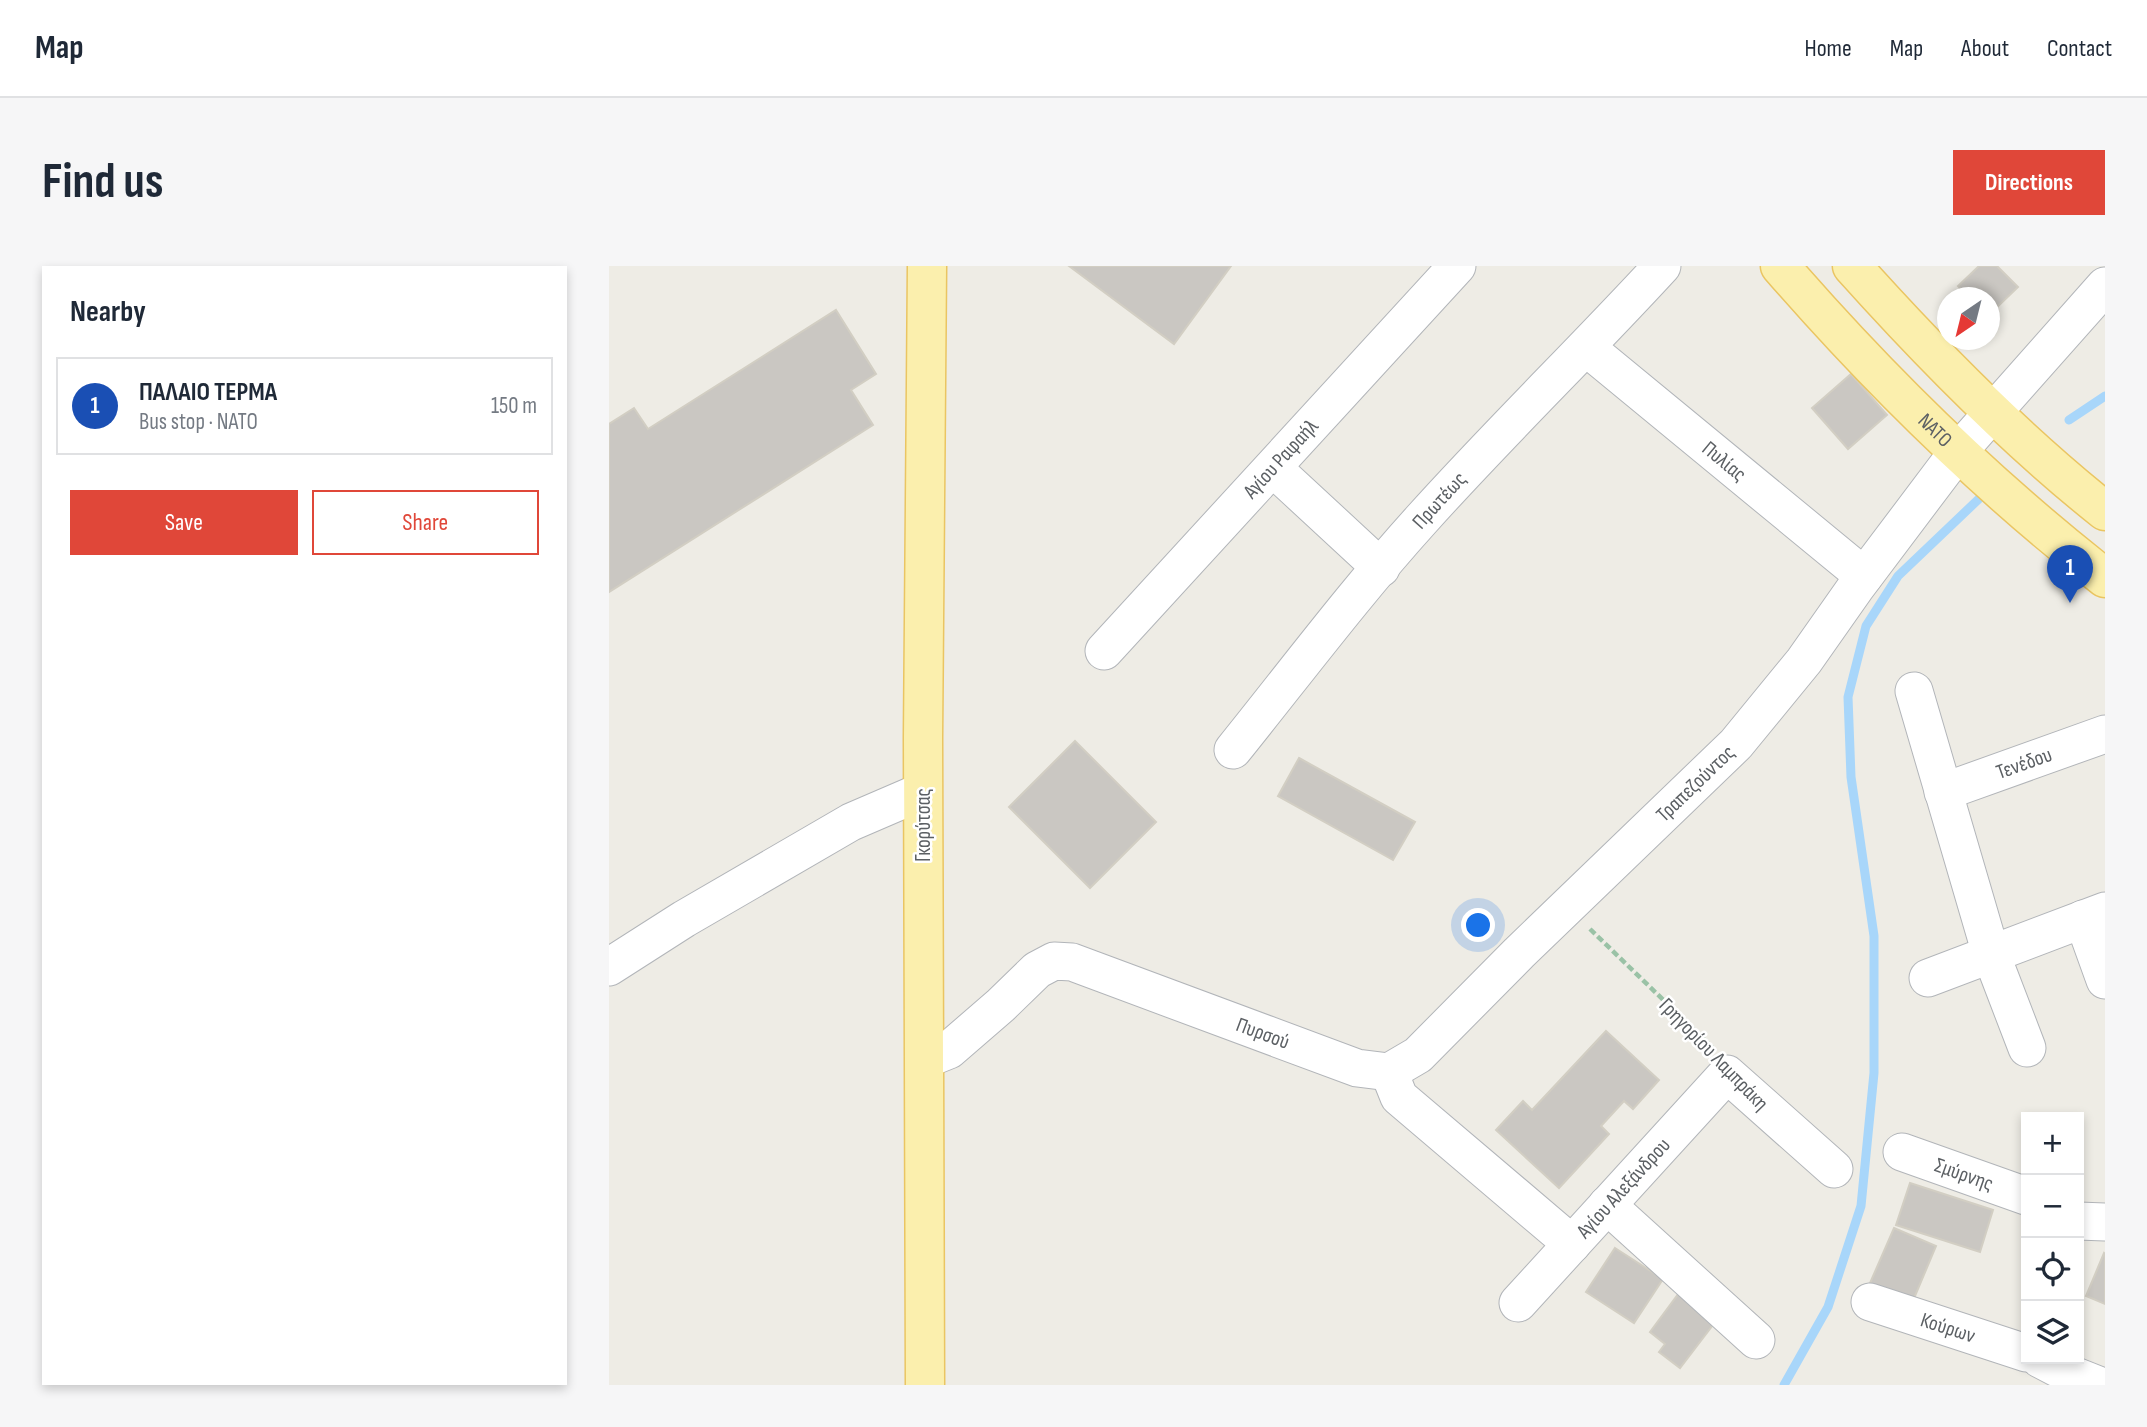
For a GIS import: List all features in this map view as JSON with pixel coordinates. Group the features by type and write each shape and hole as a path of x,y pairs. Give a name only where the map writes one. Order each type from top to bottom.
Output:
{"main road":[{"name":"Γκορύτσας","path":"925,1385 923,791 927,266"},
{"name":"ΝΑΤΟ","path":"1780,266 1848,344 1957,453 2046,532 2105,578"},
{"path":"1852,266 1910,331 1994,414 2105,511"}],"street":[{"name":"Αγίου Ραφαήλ","path":"1104,651 1457,266"},
{"name":"Πρωτέως","path":"1233,750 1381,568 1489,446 1587,348 1662,266"},
{"name":"Τραπεζούντος","path":"1389,1072 1418,1055 1735,744 1804,661 1957,453 2105,286"},
{"name":"Πυλίας","path":"1587,348 1864,576"},
{"path":"1273,468 1381,568"},
{"path":"1915,691 1991,954 2027,1048"},
{"name":"Τενέδου","path":"1943,792 2105,733"},
{"path":"609,967 684,919 851,822 923,791"},
{"path":"1928,978 2094,915 2105,980"},
{"name":"Πυρσού","path":"924,1060 949,1049 1002,1005 1037,970 1054,961 1072,962 1357,1068 1389,1072"},
{"path":"1389,1072 1399,1097 1572,1244"},
{"name":"Γρηγορίου Λαμπράκη","path":"1727,1074 1834,1169"},
{"name":"Αγίου Αλεξάνδρου","path":"1518,1303 1727,1074"},
{"name":"Σμύρνης","path":"1902,1152 2021,1194"},
{"path":"1607,1205 1756,1340"},
{"name":"Κούρων","path":"1870,1302 2021,1351"},
{"path":"2024,1385 2030,1364"},
{"path":"2050,1364 2098,1385"}],"path":[{"name":"Γρηγορίου Λαμπράκη","path":"1567,907 1725,1060 1727,1074"}],"building":[{"path":"1069,266 1231,266 1174,344"},
{"path":"1979,266 1997,266 2018,287 2000,304 2000,287 1958,286"},
{"path":"836,310 876,374 851,390 873,425 609,592 609,424 634,408 648,429"},
{"path":"1851,374 1887,415 1848,449 1812,408"},
{"path":"1075,741 1156,822 1090,888 1009,807"},
{"path":"1299,758 1415,822 1393,860 1278,796"},
{"path":"1606,1031 1659,1080 1633,1109 1624,1101 1601,1126 1609,1134 1559,1188 1496,1130 1523,1101 1532,1110"},
{"path":"1910,1183 1993,1210 1980,1252 1896,1225"},
{"path":"1894,1228 1936,1246 1910,1308 1867,1290"},
{"path":"1615,1248 1663,1279 1634,1323 1586,1292"},
{"path":"2105,1254 2105,1304 2086,1296"},
{"path":"1679,1293 1716,1321 1680,1368 1659,1352 1665,1344 1650,1332"}],"waterway":[{"path":"2069,420 2105,396"},
{"path":"1784,1385 1828,1307 1861,1206 1874,1073 1874,936 1851,777 1848,697 1866,626 1898,576 1984,494"}],"place":[{"name":"ΠΑΛΑΙΟ ΤΕΡΜΑ","path":"2070,603"}]}
